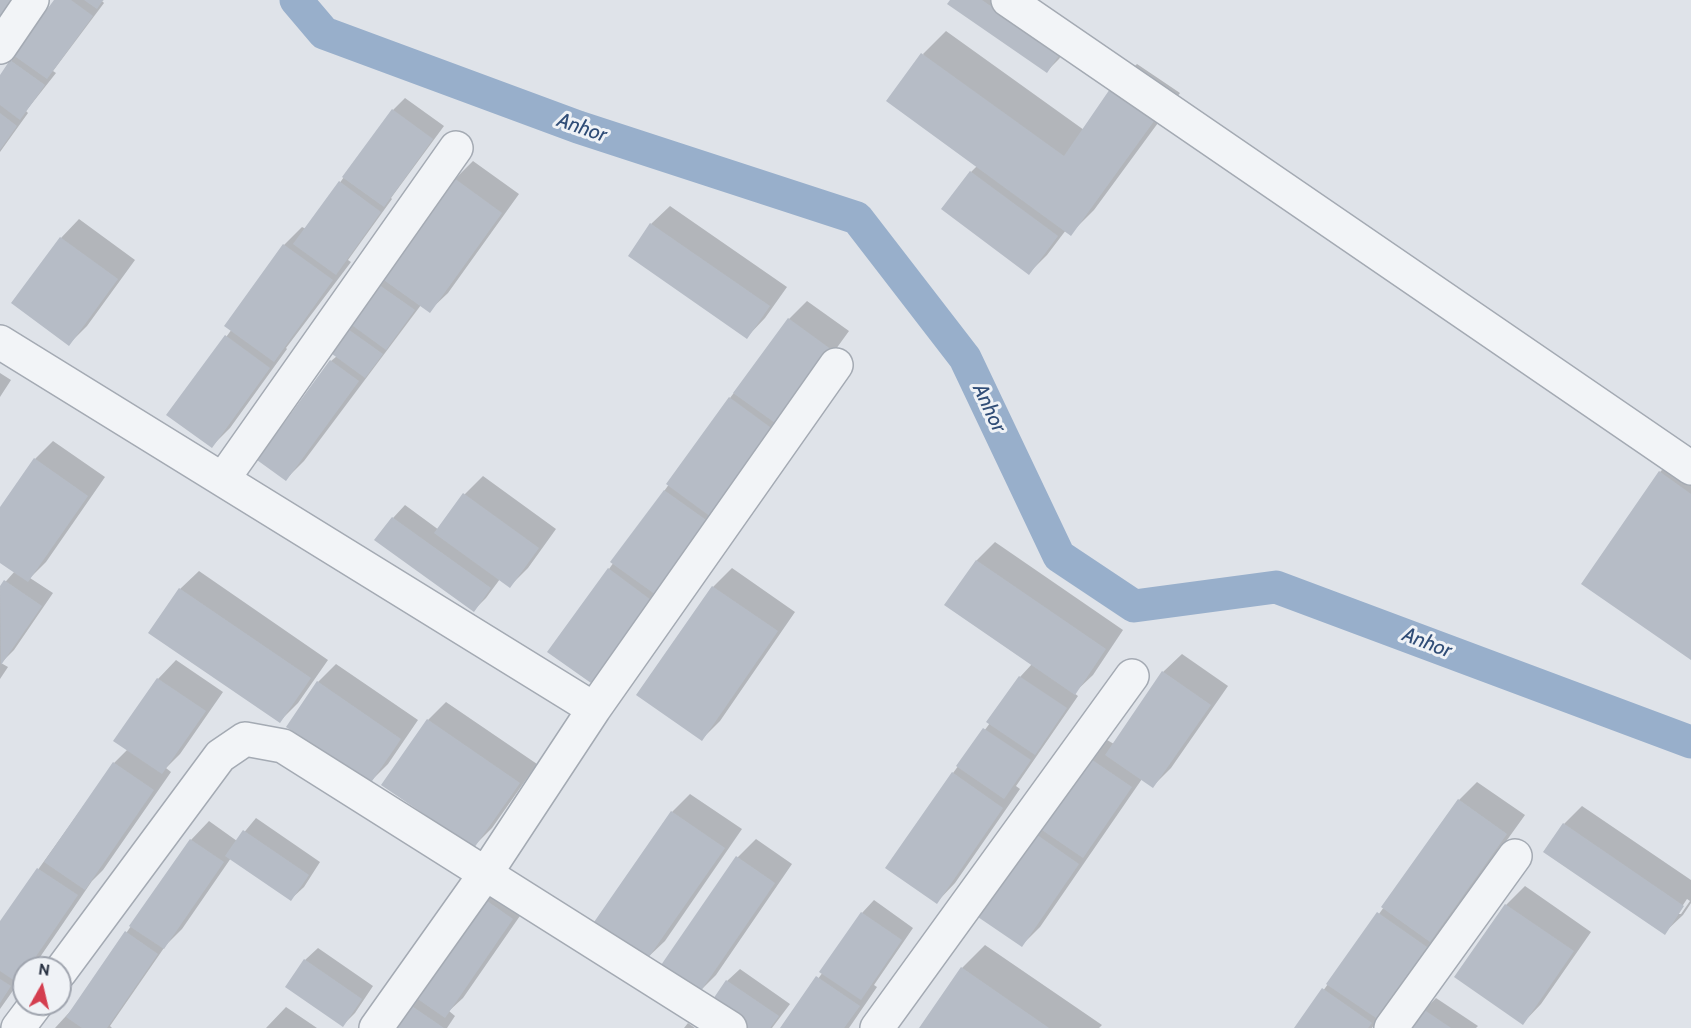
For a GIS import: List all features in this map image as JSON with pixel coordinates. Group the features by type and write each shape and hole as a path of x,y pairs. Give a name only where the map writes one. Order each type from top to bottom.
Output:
{"street":[{"path":"0,47 32,0"},
{"path":"1008,0 1691,468"},
{"path":"223,479 456,148"},
{"path":"0,342 594,709"},
{"path":"376,1028 486,873 594,709 836,365"},
{"path":"877,1028 1132,676"},
{"path":"72,956 220,756 245,738 283,746 730,1028"},
{"path":"1391,1028 1515,856"}],"building":[{"path":"0,0 17,0 0,23"},
{"path":"54,0 71,0 93,16 47,79 13,55"},
{"path":"84,0 103,0 97,9"},
{"path":"950,0 982,0 1060,54 1047,73 947,4"},
{"path":"921,53 1064,156 1112,86 1157,117 1071,236 886,101"},
{"path":"10,60 45,85 20,120 0,105 0,75"},
{"path":"392,109 433,139 384,207 342,177"},
{"path":"0,113 17,126 0,150"},
{"path":"970,171 1058,236 1029,275 941,209"},
{"path":"454,178 502,213 430,313 381,278"},
{"path":"339,181 381,212 336,275 293,244"},
{"path":"650,223 770,306 747,339 628,256"},
{"path":"60,237 118,279 69,346 11,303"},
{"path":"283,244 333,280 274,362 224,326"},
{"path":"378,284 415,310 386,350 349,323"},
{"path":"788,318 832,350 778,425 733,393"},
{"path":"345,327 383,354 365,378 328,351"},
{"path":"225,335 270,368 212,448 166,415"},
{"path":"330,360 359,381 286,481 257,460"},
{"path":"729,397 774,430 711,517 666,484"},
{"path":"34,458 88,496 28,582 0,563 0,507"},
{"path":"1659,471 1691,494 1691,660 1581,584"},
{"path":"664,490 709,522 656,595 610,562"},
{"path":"463,493 539,548 510,588 434,533"},
{"path":"392,517 491,588 474,612 374,540"},
{"path":"976,560 1106,649 1075,695 944,605"},
{"path":"608,568 651,600 591,683 547,652"},
{"path":"4,580 42,606 1,665 0,586"},
{"path":"712,586 778,631 702,741 636,695"},
{"path":"179,588 311,678 280,723 148,633"},
{"path":"1162,671 1211,705 1153,788 1105,755"},
{"path":"1019,676 1067,708 1035,755 986,722"},
{"path":"157,678 206,711 162,774 113,741"},
{"path":"317,681 401,739 370,784 286,727"},
{"path":"427,719 520,783 474,848 381,785"},
{"path":"983,728 1031,760 1004,799 956,766"},
{"path":"1088,757 1132,787 1083,858 1039,828"},
{"path":"113,762 154,790 85,890 44,862"},
{"path":"952,772 1003,808 937,904 885,868"},
{"path":"1458,799 1507,834 1430,942 1381,907"},
{"path":"671,811 725,848 646,961 592,925"},
{"path":"1563,823 1684,906 1665,935 1543,852"},
{"path":"243,830 309,875 291,901 225,856"},
{"path":"1033,832 1079,864 1022,947 975,915"},
{"path":"190,839 224,862 164,949 129,926"},
{"path":"736,856 775,883 698,995 659,968"},
{"path":"37,868 78,895 36,956 12,956 12,979 0,971 0,921"},
{"path":"480,896 513,919 445,1018 412,995"},
{"path":"1505,904 1574,951 1523,1025 1454,977"},
{"path":"861,912 902,940 861,1000 819,972"},
{"path":"1377,912 1427,947 1376,1018 1326,984"},
{"path":"125,931 158,954 107,1028 82,1028 66,1017 72,1016 72,1008"},
{"path":"304,959 362,999 343,1027 285,987"},
{"path":"961,967 1049,1028 919,1028"},
{"path":"816,976 860,1006 844,1028 780,1028"},
{"path":"0,979 11,986 0,1003"},
{"path":"726,980 779,1016 770,1028 743,1028 709,1005"},
{"path":"1322,988 1372,1023 1368,1028 1294,1028"},
{"path":"406,1002 444,1028 389,1028"},
{"path":"1423,1009 1451,1028 1410,1028"}],"waterway":[{"name":"Anhor","path":"296,0 324,33 578,127 857,218 965,358 1059,556 1134,606 1276,587 1691,742"}]}
